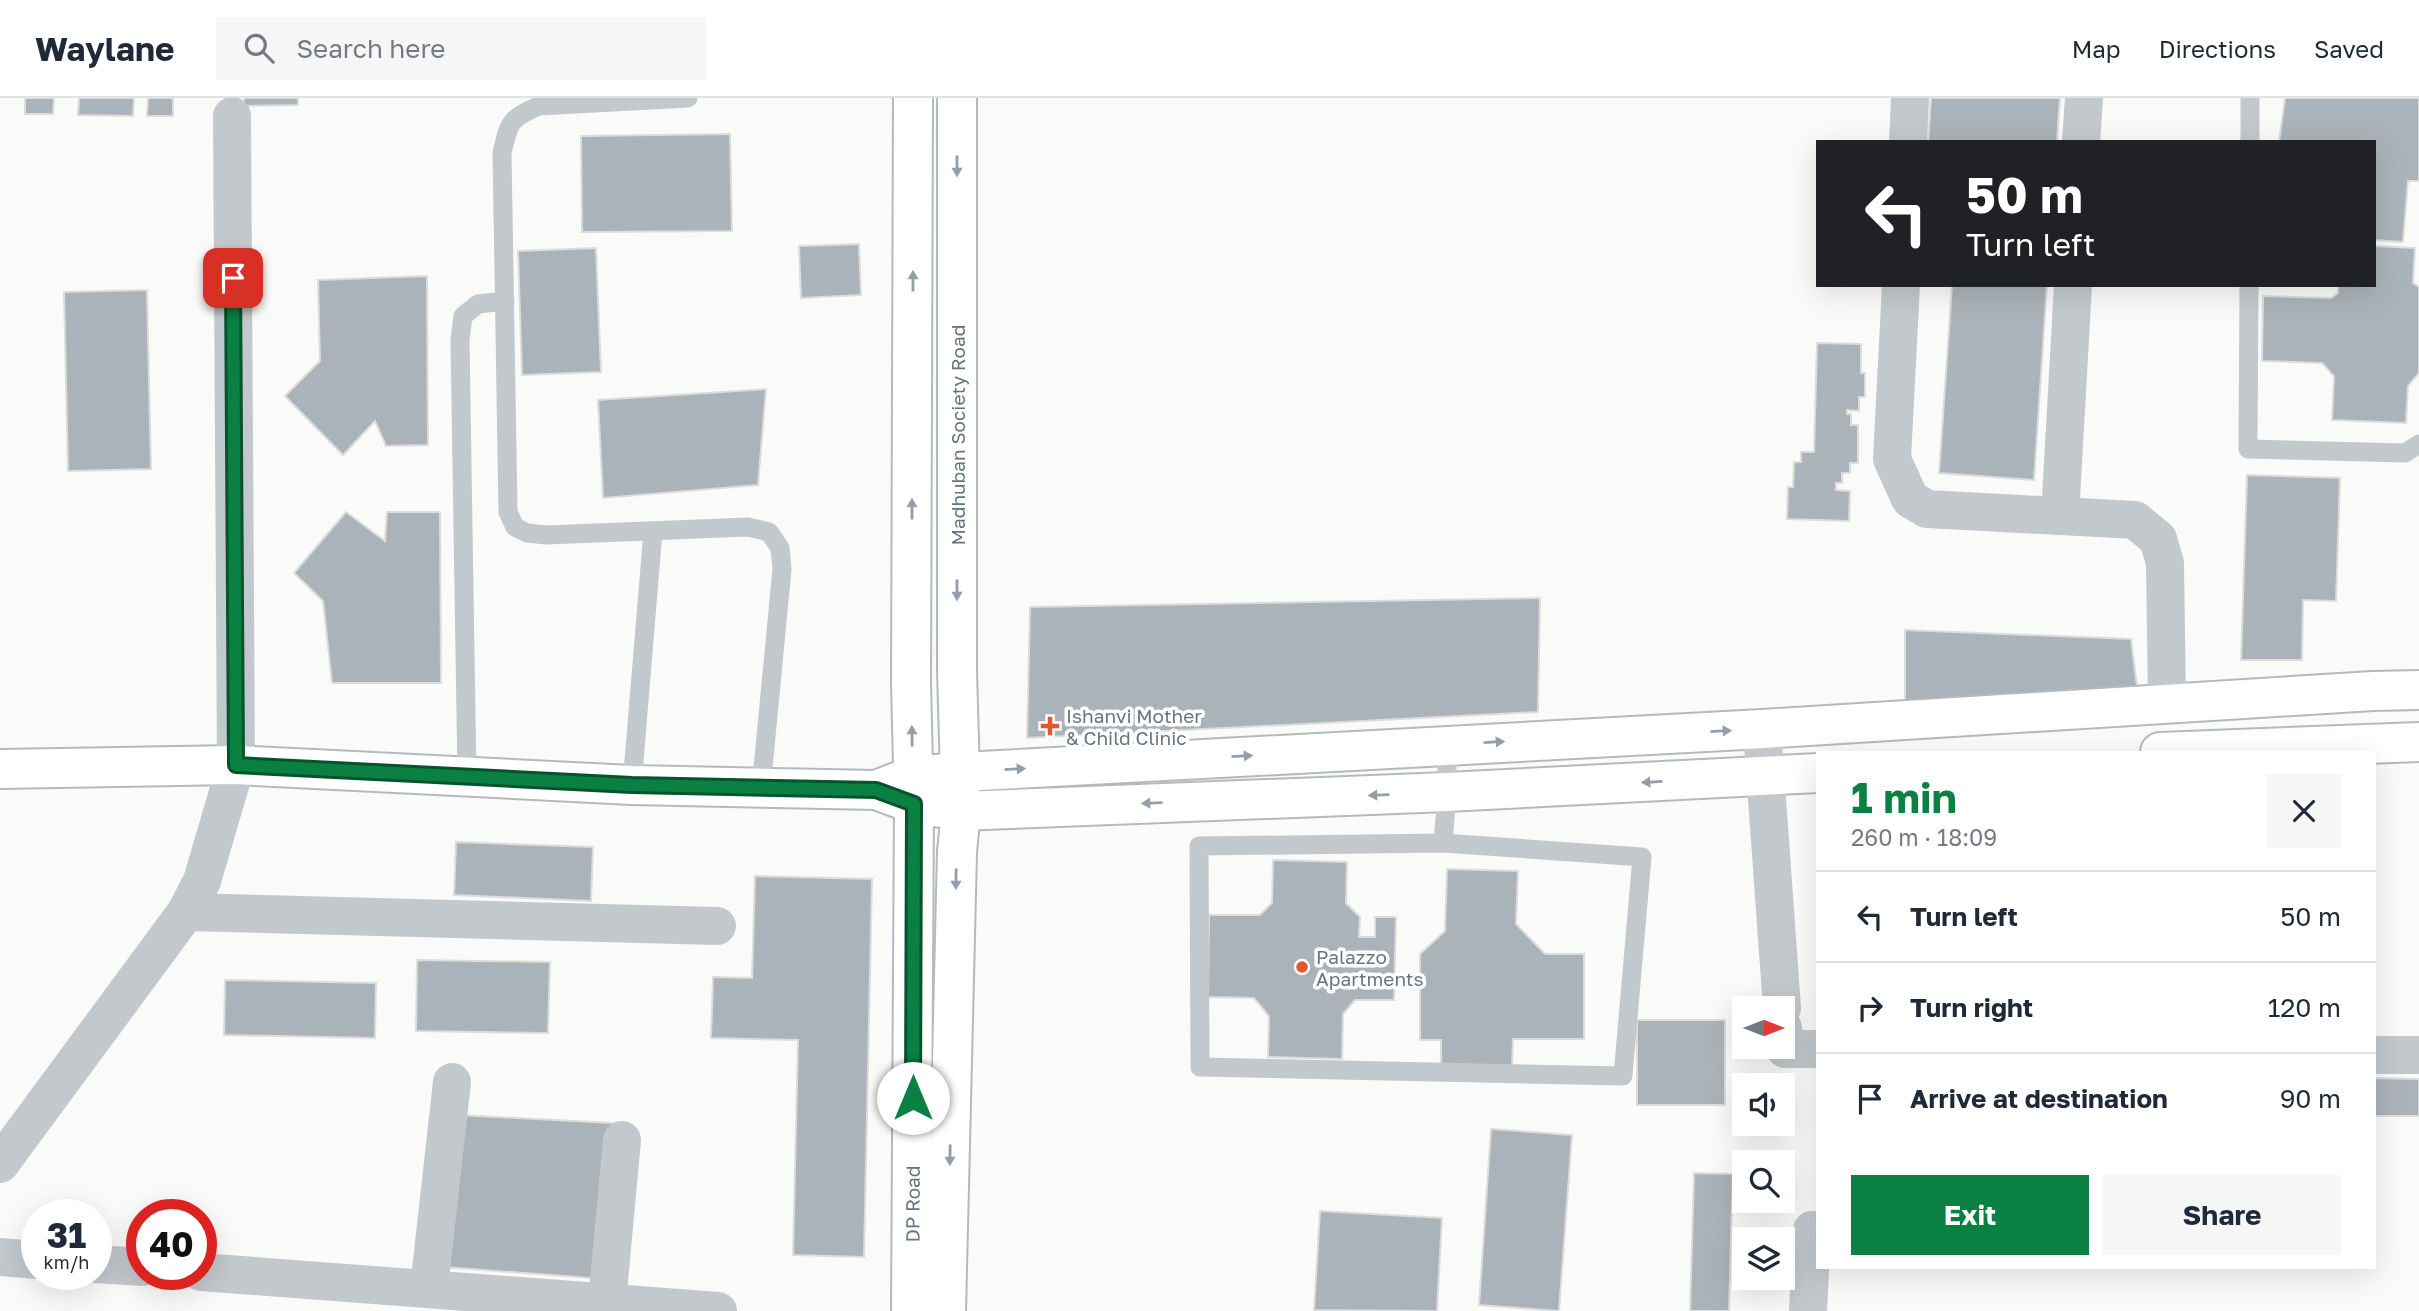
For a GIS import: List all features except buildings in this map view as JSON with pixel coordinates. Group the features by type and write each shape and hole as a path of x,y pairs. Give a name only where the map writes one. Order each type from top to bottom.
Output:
{"street":[{"name":"DP Road","path":"911,1311 913,98"},
{"name":"Madhuban Society Road","path":"957,98 957,671 961,811"},
{"path":"1908,140 1910,98"},
{"path":"2081,140 2084,98"},
{"path":"0,1164 186,912 202,881 236,765 231,107"},
{"path":"1901,287 1892,459 1910,499 1927,509 2135,520 2158,539 2165,563 2167,702"},
{"path":"2060,516 2073,287"},
{"path":"0,769 236,765 632,785 913,790 961,772 1762,729 2167,702 2419,690"},
{"path":"1762,729 1781,996"},
{"path":"2186,751 2419,742"},
{"path":"913,790 961,811 1447,792 1816,773"},
{"name":"DP Road","path":"946,1311 957,852 961,811"},
{"path":"186,912 718,926"},
{"path":"1796,1049 1816,1049"},
{"path":"2376,1055 2419,1055"},
{"path":"430,1280 452,1082"},
{"path":"608,1292 622,1140"},
{"path":"1808,1311 1812,1230 1816,1230"},
{"path":"0,1257 21,1259"},
{"path":"217,1273 430,1280 608,1292"},
{"path":"430,1280 522,1278 718,1311"}],"lane":[{"path":"688,98 539,106 518,115 507,129 502,153 508,512 514,527 527,533 546,535 748,527 769,532 780,548 782,569 761,789"},
{"path":"2250,98 2250,140"},
{"path":"2249,287 2248,449 2405,453 2419,444"},
{"path":"467,777 460,340 463,316 478,304 505,301"},
{"path":"632,785 653,531"},
{"path":"1443,843 1447,744"},
{"path":"1443,843 1642,857 1623,1076 1200,1067 1199,846 1443,843"}],"place":[{"name":"Ishanvi Mother & Child Clinic","path":"1050,726"},
{"name":"Palazzo Apartments","path":"1302,967"}],"route":[{"path":"233,278 236,765 632,785 876,790 914,804 913,1098"}]}
